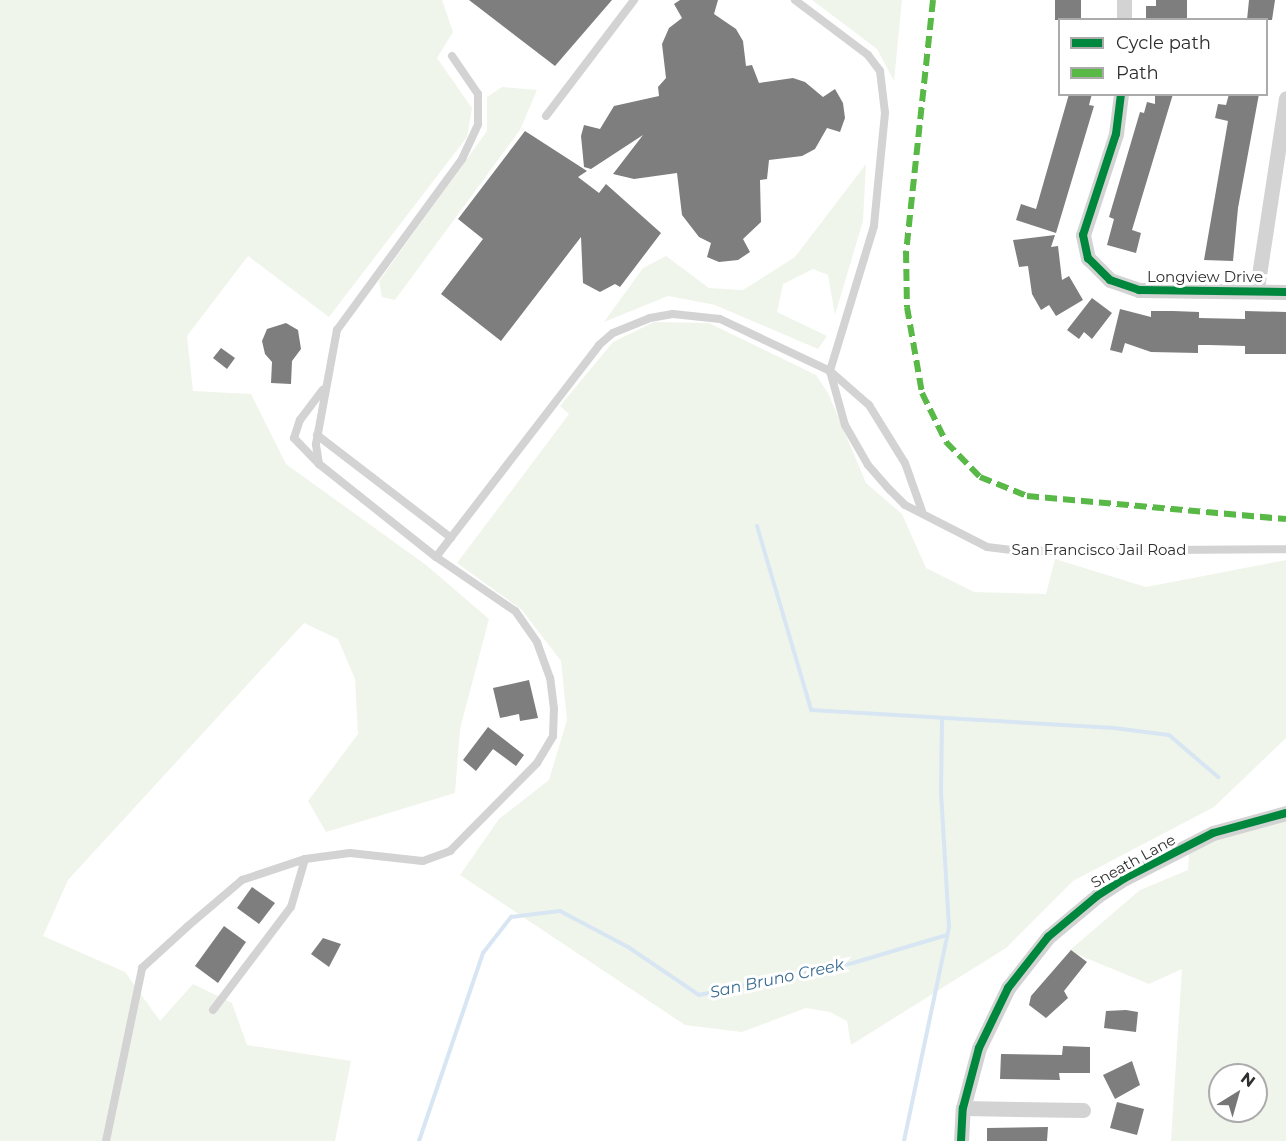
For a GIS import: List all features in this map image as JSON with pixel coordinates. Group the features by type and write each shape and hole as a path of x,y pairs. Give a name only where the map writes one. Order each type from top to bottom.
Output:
{"street":[{"path":"1124,0 1124,18"},
{"name":"Longview Drive","path":"1121,96 1116,134 1083,236 1088,258 1110,280 1139,290 1257,288 1286,292"},
{"path":"1257,288 1286,98"},
{"name":"Sneath Lane","path":"961,1141 963,1108 979,1048 1008,988 1026,962 1071,915 1125,878 1213,833 1286,813"},
{"path":"963,1108 1083,1110"}],"lane":[{"path":"546,116 634,0"},
{"path":"795,0 875,62 884,97 872,242 830,371"},
{"path":"319,464 317,435 324,388 337,330 462,159 478,124 478,94 452,56"},
{"path":"436,557 599,345 631,324 673,314 720,319 830,371 869,405 904,463 922,512"},
{"name":"San Francisco Jail Road","path":"830,371 845,425 868,465 905,504 987,548 1018,551 1286,549"},
{"path":"106,1141 142,968 242,880 305,859 350,853 423,861 450,851 537,763 553,736 550,678 537,642 515,611 436,557 319,464 294,438 300,420 324,388"},
{"path":"317,435 451,538"},
{"path":"213,1010 291,907 305,859"}],"shaded area":[{"path":"0,0 442,0 453,32 437,58 472,108 467,137 329,317 248,256 187,336 193,391 251,394 286,464 426,565 489,619 460,729 455,793 326,832 308,801 358,734 355,679 338,639 304,623 68,880 43,936 125,972 160,1021 193,984 232,1003 247,1045 351,1061 335,1141 0,1141"},
{"path":"812,0 902,0 894,81 877,49"},
{"path":"502,87 537,90 520,130 395,300 382,297 379,281 487,131 487,97"},
{"path":"866,164 863,221 835,315 828,275 813,269 783,284 777,312 827,336 818,349 715,305 668,296 604,322 643,268 666,256 709,288 743,290 795,257"},
{"path":"654,322 709,323 816,375 828,393 866,483 902,514 926,568 974,592 1046,594 1055,559 1146,587 1286,560 1286,738 1214,807 1073,881 1006,948 851,1045 847,1021 830,1012 806,1008 742,1032 685,1025 460,875 499,819 549,780 567,720 561,661 522,610 457,563 569,414 560,406 613,342"},
{"path":"1286,813 1286,1141 1171,1141 1182,969 1149,984 1069,951 1140,890 1188,870 1190,839"}],"building":[{"path":"469,0 612,0 555,66"},
{"path":"680,0 718,0 714,14 736,29 743,41 746,66 752,65 759,83 793,78 805,82 823,97 835,89 843,103 845,118 840,132 827,128 815,149 802,156 769,160 767,179 760,180 761,222 743,239 750,252 738,260 719,262 707,257 711,243 699,237 682,215 677,173 634,179 613,174 643,135 591,169 584,167 581,136 584,125 600,129 614,106 659,96 658,87 666,78 662,44 669,28 682,18 674,4"},
{"path":"1055,0 1081,0 1081,18 1055,20"},
{"path":"1156,0 1187,0 1187,18 1146,18 1146,6 1156,6"},
{"path":"1249,0 1275,0 1272,20 1247,18"},
{"path":"1068,96 1091,96 1089,105 1094,106 1056,233 1016,220 1021,204 1036,209"},
{"path":"1155,96 1172,96 1132,230 1141,233 1136,253 1107,245 1114,219 1109,217 1140,112 1144,113 1147,102 1155,104"},
{"path":"1228,96 1259,96 1238,208 1233,261 1204,260 1228,121 1215,118 1218,104 1226,105"},
{"path":"525,131 587,171 578,177 599,193 606,184 661,233 620,287 615,284 600,292 583,283 581,237 501,341 441,294 483,239 458,219"},
{"path":"1055,235 1051,247 1058,246 1062,280 1069,276 1083,300 1056,316 1049,305 1041,310 1032,294 1028,266 1019,267 1013,240"},
{"path":"1092,298 1112,313 1092,339 1084,332 1079,339 1067,330"},
{"path":"1120,309 1151,317 1151,311 1173,311 1199,312 1199,318 1245,319 1245,311 1286,312 1286,354 1245,354 1245,346 1209,345 1198,345 1198,353 1151,352 1125,343 1122,353 1110,350"},
{"path":"286,323 298,330 301,349 292,361 291,384 271,383 272,362 265,354 262,341 267,329"},
{"path":"221,348 235,358 227,369 213,358"},
{"path":"529,680 538,718 520,721 519,714 500,718 493,688"},
{"path":"488,727 524,755 516,766 493,749 476,771 463,760"},
{"path":"252,887 275,903 259,924 237,908"},
{"path":"224,926 246,942 218,983 195,966"},
{"path":"323,938 341,944 329,967 311,954"},
{"path":"1071,950 1087,962 1064,991 1068,998 1046,1018 1029,1005 1031,996"},
{"path":"1106,1011 1138,1012 1136,1032 1104,1028"},
{"path":"1063,1046 1090,1047 1090,1073 1059,1073 1060,1080 1000,1079 1001,1054 1062,1055"},
{"path":"1132,1061 1140,1085 1115,1099 1103,1075"},
{"path":"1117,1102 1144,1109 1137,1135 1110,1128"},
{"path":"1048,1127 1047,1141 987,1141 987,1128"}],"waterway":[{"name":"San Bruno Creek","path":"757,526 811,710 1114,728 1169,735 1218,777"},
{"name":"San Bruno Creek","path":"904,1141 949,927 941,793 942,719"},
{"name":"San Bruno Creek","path":"419,1141 483,953 511,917 560,911 628,947 699,995 853,963 947,935"}],"marked path":[{"path":"933,0 906,251 907,307 922,393 946,442 980,477 1027,496 1286,519"}],"cycle path":[{"path":"1121,96 1116,134 1083,235 1088,258 1110,280 1139,290 1286,292"},
{"path":"961,1141 963,1108 979,1048 1008,988 1048,937 1097,896 1125,878 1213,833 1286,813"}]}
